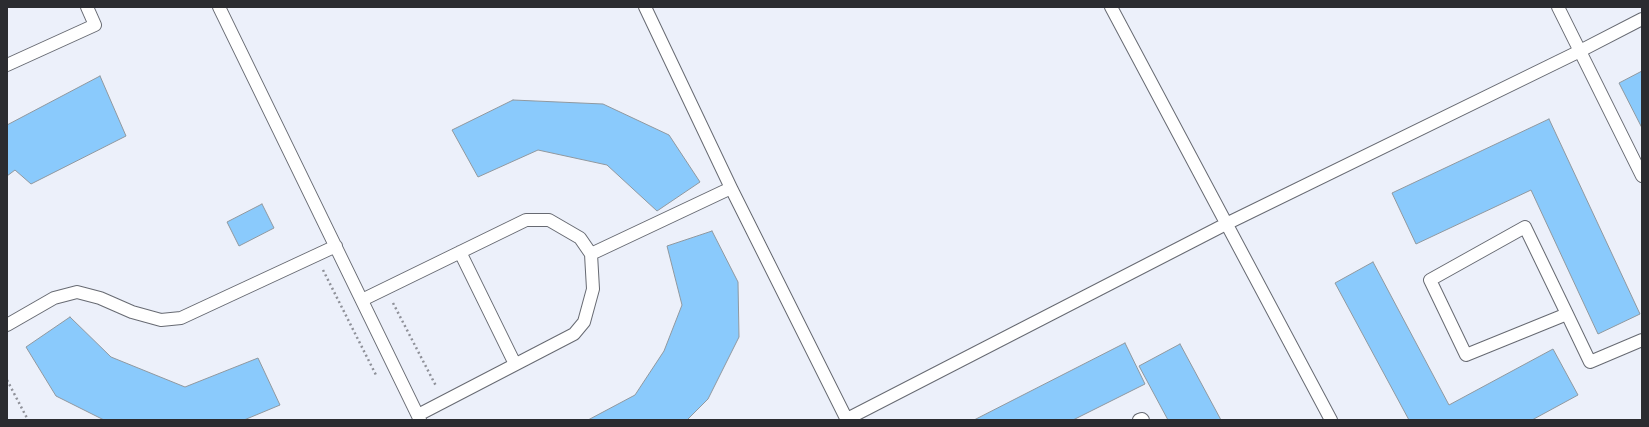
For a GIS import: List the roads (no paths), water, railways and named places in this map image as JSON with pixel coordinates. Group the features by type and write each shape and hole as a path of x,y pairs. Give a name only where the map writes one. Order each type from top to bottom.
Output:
{"lane":[{"path":"7,66 95,25 87,7"},
{"path":"219,7 419,418 444,401 574,334 584,322 593,289 591,254 580,238 549,220 526,220 362,300"},
{"path":"645,7 731,188 847,419 1226,224 1580,51 1642,19"},
{"path":"1111,7 1332,420"},
{"path":"1558,7 1642,176"},
{"path":"591,254 731,188"},
{"path":"1567,314 1466,355 1430,280 1525,226 1590,362 1642,340"},
{"path":"7,325 54,298 77,292 100,298 132,312 161,320 181,318 336,246"},
{"path":"460,252 515,364"},
{"path":"1139,420 1143,420"}]}
